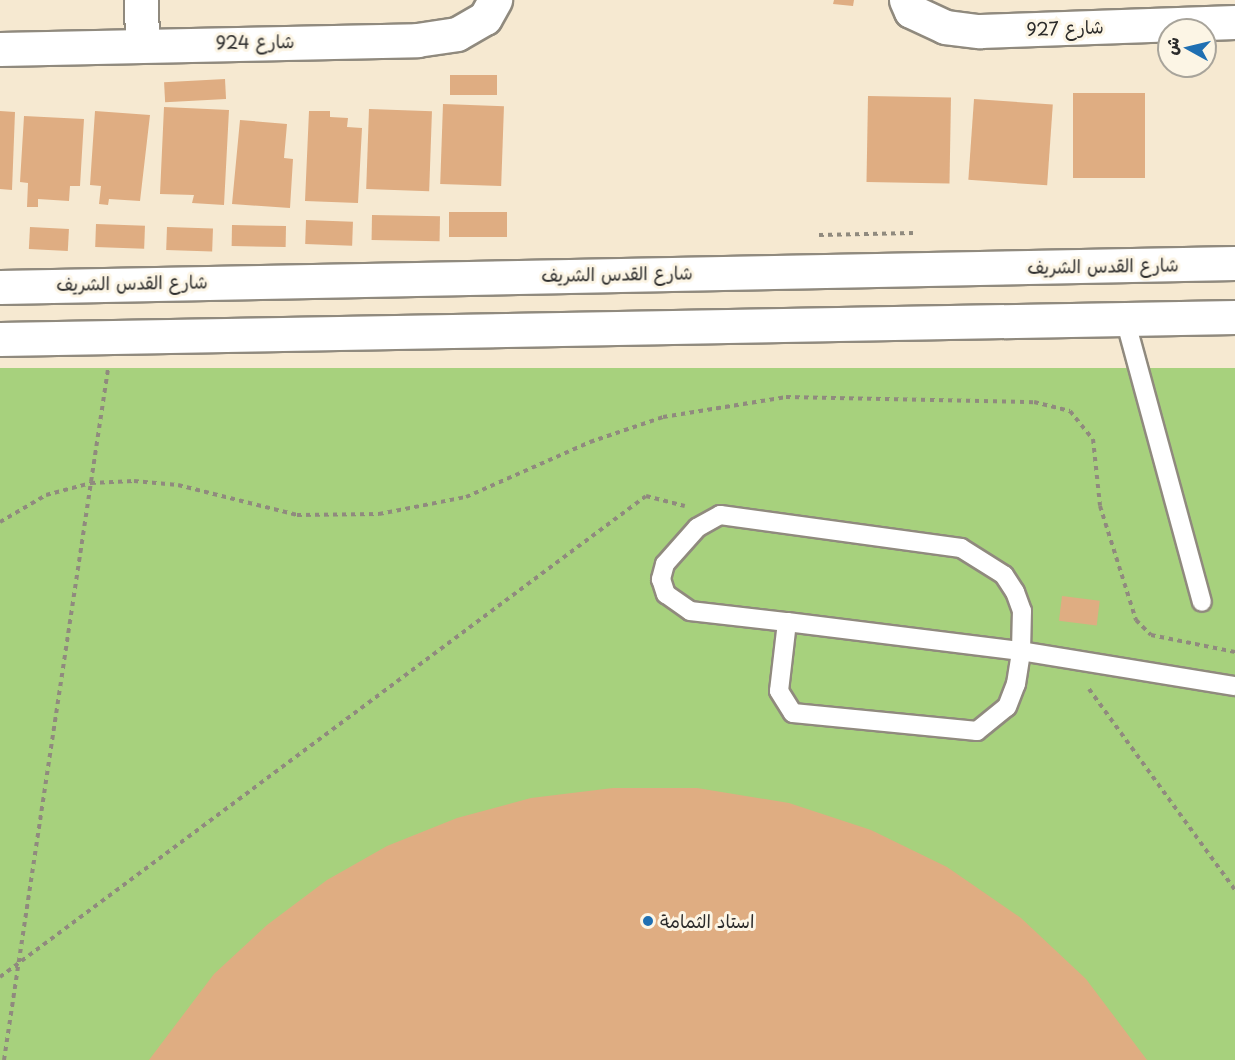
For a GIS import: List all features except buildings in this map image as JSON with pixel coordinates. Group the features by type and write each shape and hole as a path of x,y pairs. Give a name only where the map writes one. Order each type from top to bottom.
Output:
{"street":[{"path":"141,0 142,44"},
{"name":"شارع 924","path":"0,49 142,44 417,40 457,34 485,18 495,0"},
{"name":"شارع 927","path":"906,0 911,11 945,27 980,31 1235,22"},
{"name":"شارع القدس الشريف","path":"0,287 1235,263"},
{"path":"0,339 1235,317"}],"lane":[{"path":"1125,319 1202,602"},
{"path":"787,622 779,691 793,713 977,730 1007,707 1021,651 1022,611 1015,592 979,556 838,527 720,515 697,528 665,564 661,579 666,594 690,611 787,622 1021,651 1068,661 1235,686"}],"path":[{"path":"4,1060 113,337"},
{"path":"0,522 46,495 91,483 178,485 297,515 379,514 466,497 590,442 663,417 786,397 1034,402 1070,411 1093,440 1101,506 1136,620 1151,635 1235,652"},
{"path":"0,977 646,496 720,515"},
{"path":"1068,661 1235,890"}],"green space":[{"path":"0,368 1235,368 1235,1060 0,1060"}],"place":[{"name":"استاد الثمامة","path":"648,921"}]}
